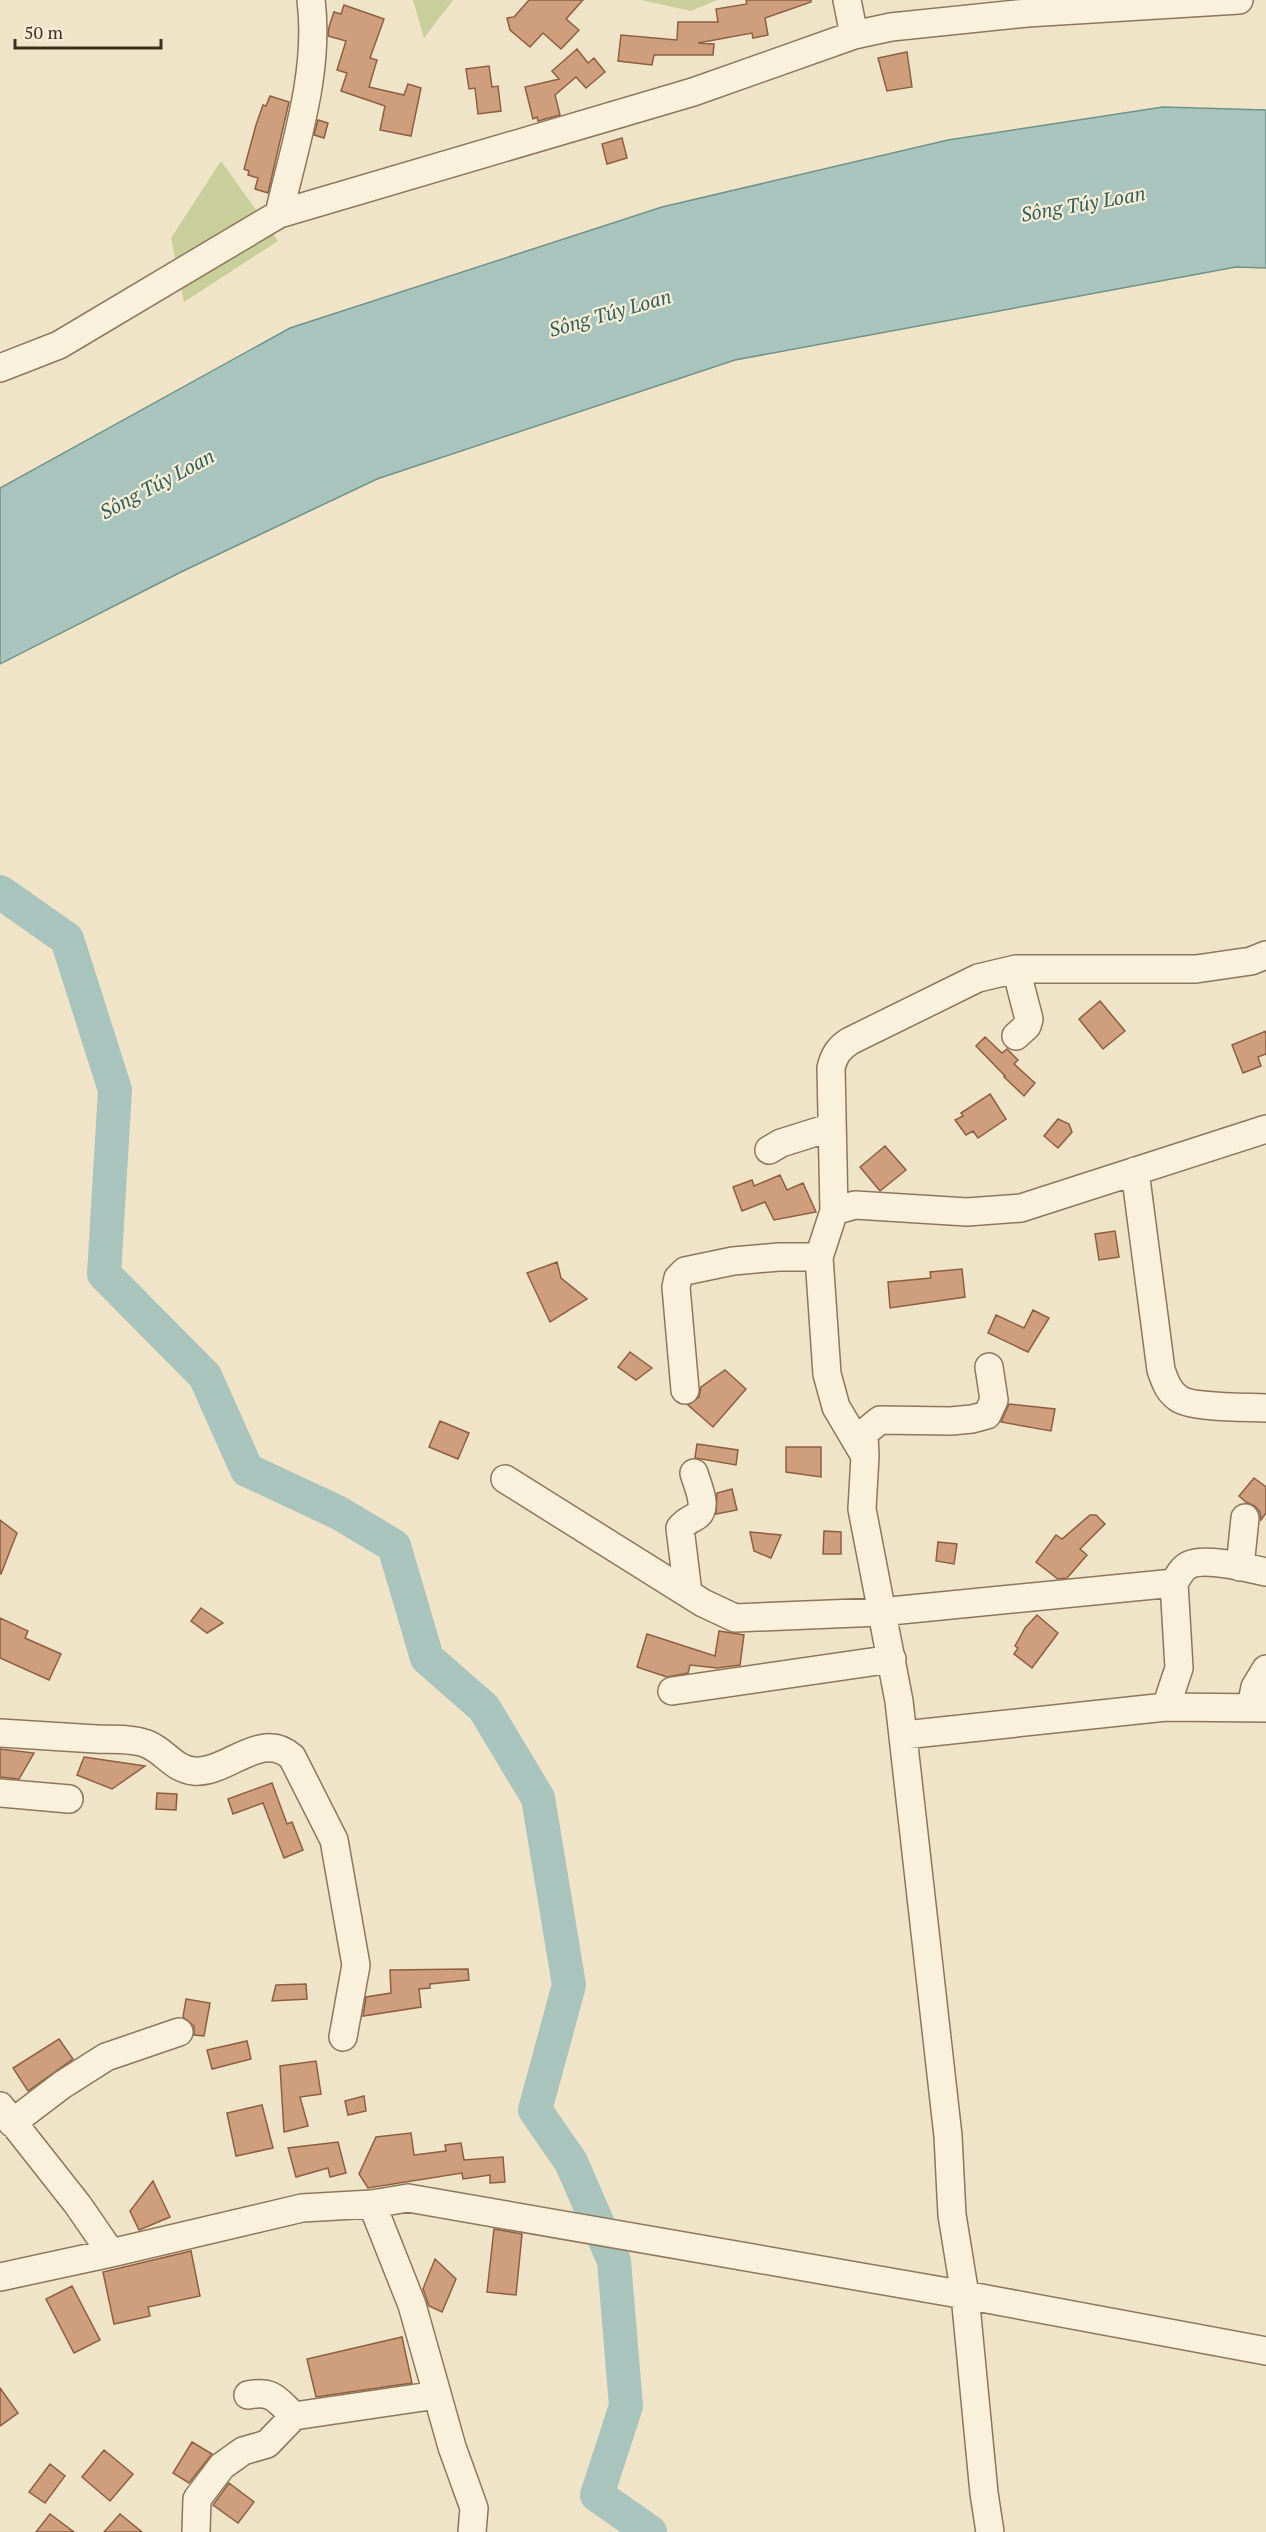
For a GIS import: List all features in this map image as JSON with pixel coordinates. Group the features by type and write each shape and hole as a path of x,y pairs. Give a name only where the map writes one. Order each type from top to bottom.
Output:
{"street":[{"path":"279,214 302,126 314,25 311,0"},
{"path":"847,0 854,35"},
{"path":"0,368 59,345 279,214 693,92 854,35 891,27 1026,14 1239,0"},
{"path":"865,1456 836,1407 831,1392 827,1374 819,1257 834,1211 831,1068 840,1048 978,978 1016,969 1196,969 1251,961 1266,956"},
{"path":"1016,969 1029,1019 1027,1026 1016,1036"},
{"path":"769,1150 781,1143 832,1127"},
{"path":"834,1211 855,1205 967,1212 1022,1208 1266,1129"},
{"path":"1135,1171 1161,1370 1168,1388 1179,1400 1198,1405 1266,1408"},
{"path":"685,1390 676,1287 678,1278 686,1271 733,1262 779,1257 819,1257"},
{"path":"989,1367 994,1400 987,1415 951,1421 880,1420 864,1433 862,1509 880,1612 892,1659 904,1735 948,2136 952,2215 964,2295 990,2532"},
{"path":"688,1593 680,1528 686,1520 697,1516 702,1508 694,1473"},
{"path":"505,1479 688,1593 735,1618 880,1612 1174,1583"},
{"path":"1240,1567 1245,1518"},
{"path":"1166,1707 1179,1668 1174,1583 1181,1571 1189,1565 1202,1562 1266,1572"},
{"path":"672,1691 892,1659"},
{"path":"904,1735 1166,1707 1258,1707 1255,1687 1266,1669"},
{"path":"0,1734 121,1740 147,1744 176,1766 194,1771 211,1769 241,1755 267,1747 285,1750 292,1757 334,1840 356,1965 343,2037"},
{"path":"0,1793 69,1798"},
{"path":"111,2253 78,2205 6,2115 62,2085 106,2057 179,2032"},
{"path":"0,2277 302,2208 372,2204 408,2198 964,2295 1266,2351"},
{"path":"372,2204 412,2305 452,2447 474,2508 472,2532"},
{"path":"248,2396 263,2392 276,2398 294,2416"},
{"path":"196,2532 197,2499 222,2466 243,2451 267,2444 294,2416 437,2395"}],"green space":[{"path":"413,0 453,0 424,38"},
{"path":"641,0 717,0 691,11"},
{"path":"221,161 278,241 184,302 171,238"}],"water":[{"name":"Sông Túy Loan","path":"1163,107 1266,110 1266,268 1236,267 735,360 377,479 181,572 0,664 0,488 290,328 662,207 948,140"}],"building":[{"path":"529,0 583,0 566,19 579,30 561,49 543,33 530,47 510,30 507,18 514,17"},
{"path":"746,0 811,0 811,2 765,18 768,35 753,38 752,33 698,43 714,44 713,55 654,55 652,65 618,61 621,35 677,40 678,22 718,22 716,9 747,4"},
{"path":"344,5 384,19 370,58 377,60 369,87 404,95 408,84 421,88 411,136 380,130 385,106 341,91 347,73 337,70 346,41 328,36 334,12 341,14"},
{"path":"577,49 588,63 594,58 605,72 586,88 576,77 555,95 560,115 538,121 537,117 533,119 525,87 559,79 552,71"},
{"path":"907,52 912,87 887,91 878,58"},
{"path":"489,66 492,87 498,86 501,111 478,114 475,88 469,89 466,69"},
{"path":"270,96 289,102 268,193 255,189 258,178 248,175 249,171 244,169 263,105 266,106"},
{"path":"318,120 328,123 324,138 314,135"},
{"path":"622,138 627,158 607,164 602,144"},
{"path":"1100,1001 1125,1031 1103,1049 1079,1019"},
{"path":"1266,1031 1266,1054 1258,1057 1261,1066 1243,1073 1232,1045"},
{"path":"985,1037 1002,1053 1007,1049 1018,1060 1014,1064 1035,1083 1024,1096 976,1046"},
{"path":"990,1094 1006,1119 978,1138 973,1131 966,1135 955,1120 963,1116 961,1113"},
{"path":"1058,1119 1069,1124 1072,1132 1058,1148 1044,1136"},
{"path":"885,1146 906,1170 880,1191 860,1167"},
{"path":"780,1175 787,1190 803,1183 816,1212 774,1220 765,1202 742,1211 733,1187 752,1180 754,1186"},
{"path":"1115,1231 1119,1257 1099,1260 1095,1234"},
{"path":"557,1262 561,1278 587,1299 550,1322 527,1273"},
{"path":"962,1269 965,1297 890,1308 888,1282 931,1278 930,1272"},
{"path":"1033,1310 1049,1318 1028,1352 988,1333 996,1315 1024,1328"},
{"path":"630,1352 652,1368 636,1380 618,1367"},
{"path":"725,1370 746,1389 713,1427 688,1405 699,1397 701,1387"},
{"path":"1009,1404 1055,1409 1051,1431 1001,1422"},
{"path":"440,1421 469,1433 458,1459 429,1447"},
{"path":"697,1444 738,1450 736,1465 695,1458"},
{"path":"786,1447 821,1447 821,1477 786,1472"},
{"path":"1254,1478 1266,1487 1266,1513 1261,1520 1260,1512 1255,1506 1239,1496"},
{"path":"732,1489 737,1510 716,1514 717,1493"},
{"path":"1090,1515 1096,1515 1105,1524 1080,1549 1087,1555 1067,1578 1058,1579 1036,1562 1056,1535 1062,1539"},
{"path":"0,1520 17,1533 1,1574 0,1573"},
{"path":"824,1531 841,1532 841,1554 823,1554"},
{"path":"750,1532 781,1535 771,1558 754,1551"},
{"path":"938,1542 957,1544 954,1564 936,1561"},
{"path":"201,1608 223,1623 207,1633 191,1621"},
{"path":"1037,1615 1058,1633 1032,1668 1014,1654 1018,1648 1015,1646 1025,1628"},
{"path":"0,1618 28,1631 25,1638 61,1654 49,1680 0,1658"},
{"path":"719,1631 744,1635 740,1665 717,1668 690,1665 688,1673 667,1677 637,1667 647,1634 715,1656"},
{"path":"0,1749 34,1753 19,1779 0,1777"},
{"path":"84,1757 145,1766 112,1789 77,1775"},
{"path":"272,1783 287,1824 292,1822 303,1850 284,1858 263,1803 233,1814 228,1799"},
{"path":"157,1793 177,1794 176,1810 156,1809"},
{"path":"468,1969 469,1980 430,1984 430,1988 419,1989 421,2007 363,2016 366,1997 391,1993 390,1970"},
{"path":"306,1984 307,1999 272,2001 276,1985"},
{"path":"186,1999 210,2003 204,2036 194,2035 194,2026 183,2017"},
{"path":"59,2039 73,2059 28,2091 13,2068"},
{"path":"247,2041 251,2059 212,2069 207,2050"},
{"path":"316,2061 321,2094 300,2097 308,2126 284,2132 280,2066"},
{"path":"364,2096 366,2111 348,2115 345,2101"},
{"path":"262,2105 273,2148 236,2156 227,2113"},
{"path":"411,2133 414,2155 446,2151 445,2145 461,2143 464,2160 503,2157 505,2182 490,2183 490,2175 463,2179 462,2173 368,2188 359,2174 376,2137"},
{"path":"338,2142 346,2173 330,2177 328,2168 296,2177 288,2148"},
{"path":"153,2181 170,2217 139,2230 130,2211"},
{"path":"494,2229 522,2234 516,2295 487,2292"},
{"path":"191,2251 200,2296 148,2307 150,2316 114,2324 103,2272"},
{"path":"435,2259 456,2279 442,2312 429,2306 423,2289"},
{"path":"72,2286 100,2340 74,2353 46,2299"},
{"path":"402,2337 412,2383 316,2397 307,2359"},
{"path":"0,2388 18,2413 0,2426"},
{"path":"192,2442 212,2454 189,2483 173,2473"},
{"path":"104,2450 133,2474 110,2501 82,2477"},
{"path":"50,2464 65,2476 45,2503 29,2492"},
{"path":"229,2483 254,2502 238,2523 213,2505"},
{"path":"50,2514 74,2532 36,2532"},
{"path":"120,2514 142,2532 104,2532"}],"waterway":[{"path":"0,892 67,939 115,1090 104,1274 205,1376 247,1470 339,1513 394,1546 427,1658 484,1708 538,1798 569,1985 535,2110 571,2162 614,2261 626,2406 597,2495 650,2532"}]}
